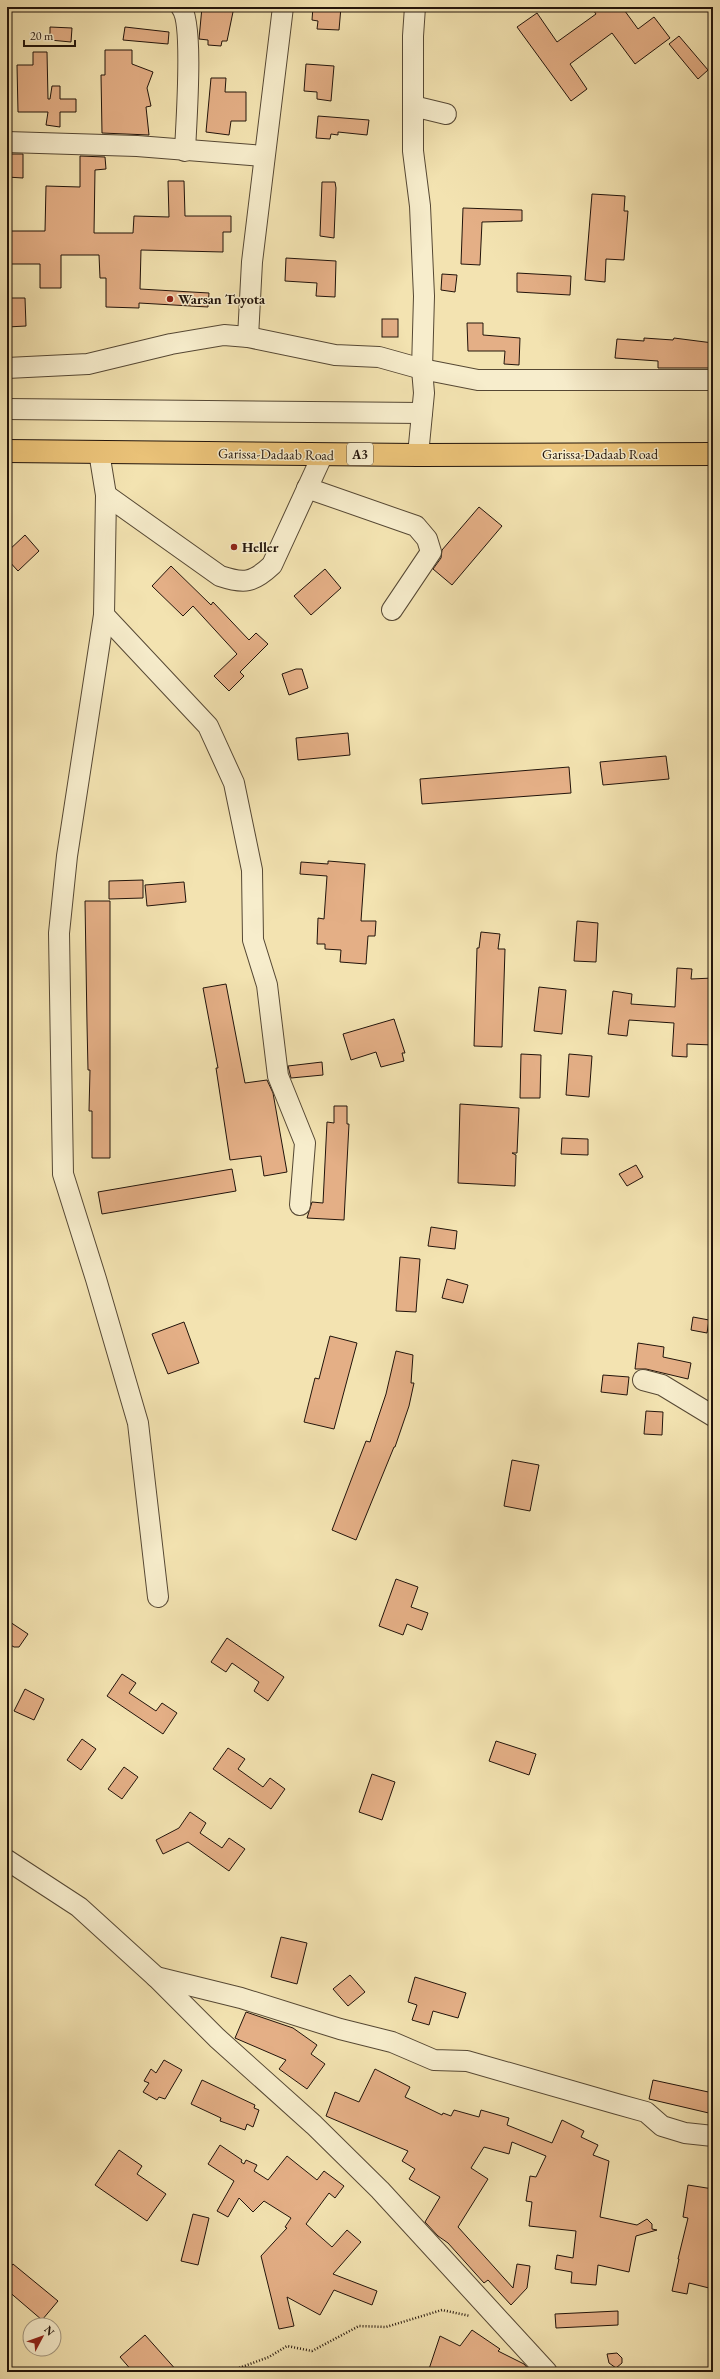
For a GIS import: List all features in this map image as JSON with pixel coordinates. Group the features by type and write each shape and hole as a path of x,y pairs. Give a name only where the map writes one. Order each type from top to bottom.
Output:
{"highway":[{"name":"Garissa-Dadaab Road","path":"7,451 418,455 713,454"}],"street":[{"path":"181,7 186,13 188,40 185,151"},
{"path":"248,337 252,262 283,7"},
{"path":"416,7 413,151 423,246 422,369 424,393 418,455"},
{"path":"413,106 446,114"},
{"path":"7,142 137,146 185,151 264,156"},
{"path":"7,368 88,364 171,344 224,335 248,337 335,355 379,357 422,369 478,380 713,380"},
{"path":"7,409 422,413"},
{"path":"99,452 106,495 104,615 67,856 59,933 63,1174 96,1279 138,1423 158,1597"},
{"path":"106,495 220,576 239,583 261,576 272,565 324,454"},
{"path":"307,488 416,526 427,539 431,552 392,610"},
{"path":"104,615 208,726 234,783 252,870 253,940 267,985 278,1076 304,1143 300,1204"},
{"path":"644,1380 662,1385 713,1416"},
{"path":"7,1860 78,1908 156,1977 217,2038 314,2125 380,2190 547,2372"},
{"path":"156,1977 241,1998 340,2029 392,2042 434,2060 466,2061 646,2112 662,2126 685,2133 713,2136"}],"path":[{"path":"228,2372 269,2357 287,2346 312,2350 359,2326 386,2327 442,2310 470,2316 486,2307"}],"building":[{"path":"202,7 234,7 227,41 222,41 221,46 208,45 208,40 199,39"},
{"path":"313,7 341,7 339,30 317,29 318,21 312,20"},
{"path":"591,7 622,7 638,29 654,17 670,38 635,64 612,33 570,64 587,89 571,101 517,27 537,13 557,42 596,14"},
{"path":"50,27 72,28 71,42 50,40"},
{"path":"125,27 169,32 168,44 123,40"},
{"path":"679,36 708,70 698,79 669,44"},
{"path":"105,50 132,50 132,64 153,72 147,88 151,106 146,107 149,135 102,133 101,75 105,75"},
{"path":"33,52 47,52 48,99 50,99 52,86 60,86 60,99 76,99 76,112 60,112 60,127 46,125 48,112 18,112 17,65 33,65"},
{"path":"306,64 334,66 331,101 317,99 317,92 304,91"},
{"path":"211,78 226,78 225,92 246,92 246,121 231,121 229,135 206,132"},
{"path":"318,116 369,120 367,135 338,132 338,135 331,134 330,139 316,138"},
{"path":"7,154 23,154 23,178 7,177"},
{"path":"80,156 105,157 106,169 95,170 94,233 133,233 134,216 169,217 168,181 184,181 185,216 231,216 231,232 223,232 223,252 141,250 140,289 209,293 208,307 139,303 139,308 106,307 106,278 100,278 99,255 61,255 61,288 40,288 40,264 7,264 7,231 45,231 46,186 80,187"},
{"path":"322,182 335,182 334,238 320,236"},
{"path":"592,194 625,196 624,211 628,211 624,260 606,259 605,282 585,280"},
{"path":"463,208 522,210 522,221 482,222 480,265 461,264"},
{"path":"286,258 336,261 335,297 316,296 317,283 285,281"},
{"path":"517,273 571,276 570,295 517,292"},
{"path":"442,274 457,275 455,292 441,290"},
{"path":"7,298 25,298 26,326 7,327"},
{"path":"382,319 398,319 398,337 382,337"},
{"path":"467,323 483,323 483,335 520,338 519,365 504,364 505,351 468,351"},
{"path":"644,338 673,340 674,338 713,343 713,368 658,368 658,361 615,358 617,339 644,341"},
{"path":"479,507 502,526 452,585 433,569 441,558 442,550"},
{"path":"25,535 39,551 18,571 7,559 7,552"},
{"path":"171,566 211,605 213,602 249,640 256,633 268,644 240,672 244,676 229,691 214,676 237,654 193,606 183,616 152,586"},
{"path":"325,569 341,588 311,615 294,596"},
{"path":"296,669 302,669 308,688 289,695 282,674"},
{"path":"348,733 350,755 298,760 296,738"},
{"path":"666,756 669,779 603,785 600,762"},
{"path":"569,767 571,793 422,804 420,779"},
{"path":"328,861 365,864 361,921 376,921 375,936 368,936 366,964 340,962 341,950 325,949 325,944 317,944 318,918 324,919 327,876 300,874 301,862 328,864"},
{"path":"143,880 143,898 109,899 109,881"},
{"path":"184,882 186,902 147,906 145,885"},
{"path":"85,901 110,901 110,1158 92,1158 92,1111 89,1111 90,1070 88,1070"},
{"path":"577,921 598,923 596,962 574,961"},
{"path":"481,932 500,934 498,949 505,949 502,1047 474,1046 477,948 479,948"},
{"path":"677,968 692,969 691,979 713,978 713,1045 687,1044 687,1057 672,1056 674,1023 629,1020 627,1036 608,1034 613,991 632,994 631,1004 675,1007"},
{"path":"226,984 245,1083 267,1080 273,1093 287,1172 264,1176 261,1156 230,1160 216,1068 218,1068 203,988"},
{"path":"539,987 566,990 562,1034 534,1031"},
{"path":"394,1019 405,1053 402,1053 404,1061 381,1067 376,1052 351,1060 343,1034"},
{"path":"521,1054 541,1055 540,1098 520,1098"},
{"path":"569,1054 592,1056 589,1097 566,1095"},
{"path":"322,1062 323,1075 291,1078 288,1066"},
{"path":"460,1104 519,1108 517,1153 512,1153 516,1155 515,1186 458,1183"},
{"path":"334,1106 347,1106 347,1124 349,1124 344,1220 307,1218 312,1202 323,1203 327,1122 334,1123"},
{"path":"562,1138 588,1139 588,1155 561,1154"},
{"path":"636,1165 643,1177 627,1186 619,1174"},
{"path":"232,1169 236,1191 102,1214 98,1192"},
{"path":"431,1227 457,1231 455,1249 428,1246"},
{"path":"400,1257 420,1259 416,1312 396,1311"},
{"path":"447,1279 468,1285 463,1303 442,1298"},
{"path":"693,1317 709,1320 707,1333 691,1330"},
{"path":"184,1322 199,1363 168,1374 152,1334"},
{"path":"330,1336 357,1343 334,1429 304,1422 315,1378 319,1379"},
{"path":"638,1343 664,1347 663,1357 691,1363 688,1379 646,1369 635,1369"},
{"path":"396,1351 413,1355 411,1383 414,1383 409,1406 395,1447 356,1540 332,1530 366,1441 370,1442 386,1394"},
{"path":"603,1375 629,1377 627,1395 601,1392"},
{"path":"646,1411 663,1412 662,1435 644,1434"},
{"path":"512,1460 539,1465 530,1511 504,1506"},
{"path":"396,1579 418,1587 411,1607 428,1613 422,1630 407,1624 403,1635 379,1626"},
{"path":"7,1620 28,1634 19,1647 14,1647 7,1643"},
{"path":"227,1638 284,1677 268,1701 254,1691 259,1682 232,1663 226,1672 211,1662"},
{"path":"122,1674 136,1683 129,1693 156,1711 162,1703 177,1713 163,1734 107,1696"},
{"path":"25,1689 44,1699 34,1720 14,1711"},
{"path":"82,1739 96,1749 81,1770 67,1760"},
{"path":"496,1741 536,1754 529,1775 489,1761"},
{"path":"228,1748 245,1759 238,1769 263,1787 270,1778 285,1789 271,1809 213,1769"},
{"path":"124,1767 138,1777 122,1799 108,1789"},
{"path":"372,1774 395,1782 382,1820 359,1812"},
{"path":"190,1812 206,1823 200,1833 222,1848 229,1838 245,1849 229,1871 188,1842 163,1854 156,1840 179,1828"},
{"path":"281,1937 307,1943 297,1984 271,1977"},
{"path":"350,1975 365,1992 348,2006 333,1989"},
{"path":"415,1977 466,1993 458,2018 433,2011 429,2025 412,2020 417,2005 408,2002"},
{"path":"246,2012 293,2028 317,2045 311,2054 325,2064 307,2089 279,2069 286,2060 235,2038"},
{"path":"164,2060 182,2070 165,2099 159,2097 157,2100 143,2092 149,2083 144,2081 151,2069 156,2073"},
{"path":"375,2069 410,2087 405,2097 442,2115 443,2113 451,2116 454,2110 479,2117 481,2110 509,2118 507,2125 552,2143 562,2120 584,2131 581,2137 598,2145 593,2155 609,2161 600,2217 637,2225 647,2219 652,2224 652,2229 657,2230 636,2236 629,2272 598,2265 596,2285 571,2283 572,2272 555,2269 557,2255 573,2258 576,2231 529,2226 532,2202 526,2201 530,2176 536,2177 546,2156 512,2142 509,2154 484,2147 471,2168 488,2179 458,2227 513,2288 517,2264 530,2266 527,2288 511,2305 488,2280 484,2283 448,2243 438,2236 425,2222 440,2197 409,2179 415,2169 402,2161 408,2151 326,2116 335,2092 359,2102"},
{"path":"202,2080 255,2105 254,2108 259,2110 253,2127 247,2124 245,2130 220,2121 221,2118 191,2104"},
{"path":"653,2080 713,2093 713,2114 649,2099"},
{"path":"220,2145 242,2160 241,2162 244,2164 246,2160 257,2165 254,2171 268,2180 287,2156 317,2180 324,2171 344,2186 335,2198 329,2193 306,2224 332,2247 347,2230 361,2242 333,2274 377,2291 372,2305 334,2290 320,2315 287,2297 294,2326 279,2329 261,2256 287,2228 285,2227 291,2218 264,2201 253,2212 239,2198 228,2217 217,2211 234,2181 208,2164"},
{"path":"119,2150 142,2166 137,2174 166,2194 147,2221 95,2185"},
{"path":"688,2185 713,2189 713,2289 689,2283 687,2294 672,2291 688,2218 683,2217"},
{"path":"193,2214 209,2218 198,2265 181,2261"},
{"path":"13,2264 58,2301 45,2317 38,2317 7,2290 7,2271"},
{"path":"618,2311 618,2325 556,2328 555,2314"},
{"path":"472,2330 500,2349 498,2351 524,2364 531,2372 428,2372 440,2336 460,2346"},
{"path":"145,2335 178,2372 133,2372 120,2357"},
{"path":"617,2353 622,2358 622,2363 616,2368 609,2363 607,2354"}],"place":[{"name":"Warsan Toyota","path":"170,299"},
{"name":"Heller","path":"234,547"}]}
